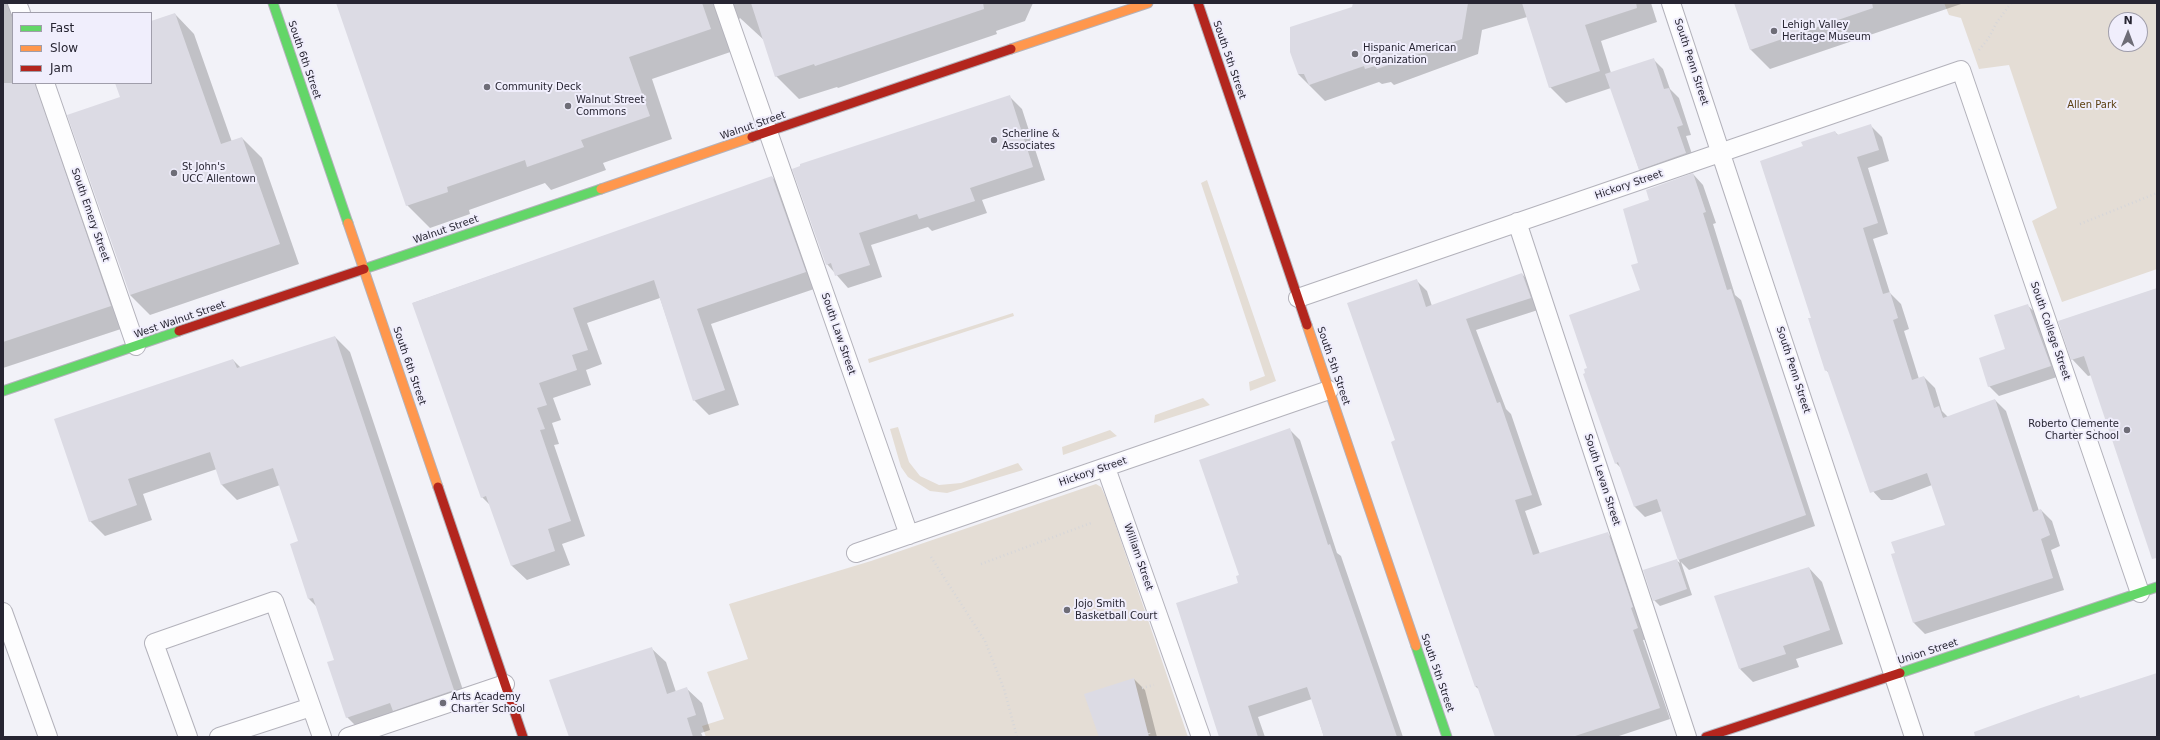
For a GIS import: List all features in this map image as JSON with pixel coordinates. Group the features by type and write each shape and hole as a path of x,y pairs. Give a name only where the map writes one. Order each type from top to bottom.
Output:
{"street":[{"name":"South 6th Street","path":"273,3 523,737"},
{"name":"Walnut Street","path":"364,269 1148,3"},
{"name":"South 5th Street","path":"1198,3 1447,737"},
{"name":"West Walnut Street","path":"3,391 364,269"},
{"name":"Union Street","path":"1706,737 2157,587"}],"lane":[{"name":"South Law Street","path":"723,3 909,535"},
{"name":"South Penn Street","path":"1671,3 1914,737"},
{"name":"Hickory Street","path":"1298,298 1721,154 1961,70"},
{"name":"South College Street","path":"1961,70 2140,593"},
{"name":"South Emery Street","path":"45,84 136,346"},
{"name":"South Levan Street","path":"1518,222 1687,737"},
{"name":"Hickory Street","path":"856,554 1329,390"},
{"name":"William Street","path":"1106,468 1201,737"},
{"path":"188,737 154,643 274,601 322,737"},
{"path":"3,612 48,737"},
{"path":"348,737 506,684"},
{"path":"219,737 312,706"}],"path":[{"path":"1974,56 1988,39 2010,3"},
{"path":"2080,224 2157,193"},
{"path":"981,564 1091,523"},
{"path":"929,555 985,641 1004,690 1017,737"}],"green space":[{"name":"Allen Park","path":"1944,3 2157,3 2157,269 2062,302 2032,221 2057,208 2009,65 1979,69 1961,18 1949,15"},
{"path":"1207,180 1276,381 1250,391 1249,382 1265,376 1201,183"},
{"path":"1013,313 1014,316 869,363 868,359"},
{"path":"1203,398 1210,405 1154,423 1155,415"},
{"path":"898,427 909,462 920,476 939,485 961,483 1018,463 1023,470 947,493 930,491 908,477 901,467 890,429"},
{"path":"1110,430 1117,436 1063,455 1062,447"},
{"path":"1096,484 1101,487 1107,500 1188,737 706,737 702,726 724,719 707,672 748,659 729,604 871,561"}],"building":[{"path":"336,3 702,3 711,29 629,57 650,116 581,140 584,147 527,167 525,160 447,187 448,192 406,206"},
{"path":"751,3 983,3 984,9 815,66 814,64 775,77"},
{"name":"Hispanic American Organization","path":"1353,3 1468,3 1462,39 1377,69 1375,66 1365,69 1364,66 1309,85 1304,74 1298,74 1290,52 1290,27 1352,7"},
{"path":"1522,3 1636,3 1637,8 1585,25 1600,71 1549,88"},
{"name":"Lehigh Valley Heritage Museum","path":"1734,3 1872,3 1873,8 1750,50"},
{"name":"St John's UCC Allentown","path":"175,13 221,144 242,137 280,244 130,295 67,115 120,97 115,84 152,84 152,21"},
{"path":"1654,58 1664,89 1669,88 1683,125 1677,127 1686,153 1639,170 1605,74"},
{"path":"3,83 35,84 111,306 3,342"},
{"path":"1010,95 1033,167 970,188 975,201 919,219 917,214 859,233 870,265 835,276 831,263 826,265 792,169 800,166 800,164"},
{"path":"1871,124 1879,150 1857,157 1878,223 1863,228 1883,294 1890,292 1898,318 1893,320 1912,380 1924,376 1934,408 1939,406 1943,418 1995,399 2033,512 2041,509 2050,535 2041,539 2053,578 1913,623 1891,554 1895,553 1891,542 1945,525 1927,473 1870,493 1827,370 1825,371 1808,318 1811,318 1760,161 1803,146 1801,142 1835,131 1837,135"},
{"path":"1693,173 1706,212 1703,213 1727,290 1731,289 1806,515 1678,560 1657,499 1634,507 1618,462 1615,464 1583,374 1585,373 1584,369 1587,368 1569,315 1640,290 1631,265 1638,263 1623,209 1649,200 1646,190"},
{"path":"772,176 806,272 697,309 725,390 693,401 654,280 573,308 588,350 572,355 577,370 539,383 547,405 537,408 545,429 540,430 571,521 548,529 555,551 511,566 486,496 481,498 412,303"},
{"path":"1522,273 1531,298 1466,319 1497,403 1500,402 1532,495 1515,500 1533,555 1608,532 1633,607 1631,608 1638,628 1633,630 1660,708 1572,737 1495,737 1477,686 1475,687 1391,442 1395,440 1347,303 1417,279 1426,307"},
{"name":"Roberto Clemente Charter School","path":"2157,288 2157,558 2152,559 2084,356 2071,360 2058,321"},
{"path":"2028,304 2051,366 1988,387 1979,358 2005,349 1994,315"},
{"path":"335,336 454,690 393,711 390,703 346,718 327,662 334,660 313,598 308,599 290,544 298,541 273,468 221,485 210,452 128,479 137,505 89,522 54,419 233,359 237,368"},
{"path":"1290,428 1328,545 1330,544 1397,737 1324,737 1307,687 1248,706 1258,737 1219,737 1176,603 1238,583 1236,576 1239,575 1199,460"},
{"path":"1677,559 1687,589 1653,601 1643,570"},
{"path":"1809,567 1830,630 1783,646 1786,654 1739,669 1714,596"},
{"path":"652,647 667,694 687,687 696,715 687,718 693,737 569,737 549,680"},
{"path":"2157,673 2157,737 1975,737 1974,732 2038,709 2079,695 2080,698"},
{"path":"1134,678 1149,737 1099,737 1084,694"}],"traffic: fast":[{"path":"273,3 348,223"},
{"path":"364,269 601,189"},
{"path":"3,391 179,331"},
{"path":"1900,673 2157,587"},
{"path":"1416,646 1447,737"}],"traffic: slow":[{"path":"1011,49 1148,3"},
{"path":"601,189 752,137"},
{"path":"348,223 438,487"},
{"path":"1307,325 1416,646"}],"traffic: jam":[{"path":"1198,3 1307,325"},
{"path":"752,137 1011,49"},
{"path":"179,331 364,269"},
{"path":"438,487 523,737"},
{"path":"1706,737 1900,673"}],"place":[{"name":"Lehigh Valley Heritage Museum","path":"1774,31"},
{"name":"Hispanic American Organization","path":"1355,54"},
{"name":"Community Deck","path":"487,87"},
{"name":"Walnut Street Commons","path":"568,106"},
{"name":"Scherline & Associates","path":"994,140"},
{"name":"St John's UCC Allentown","path":"174,173"},
{"name":"Roberto Clemente Charter School","path":"2127,430"},
{"name":"Jojo Smith Basketball Court","path":"1067,610"},
{"name":"Arts Academy Charter School","path":"443,703"}]}
